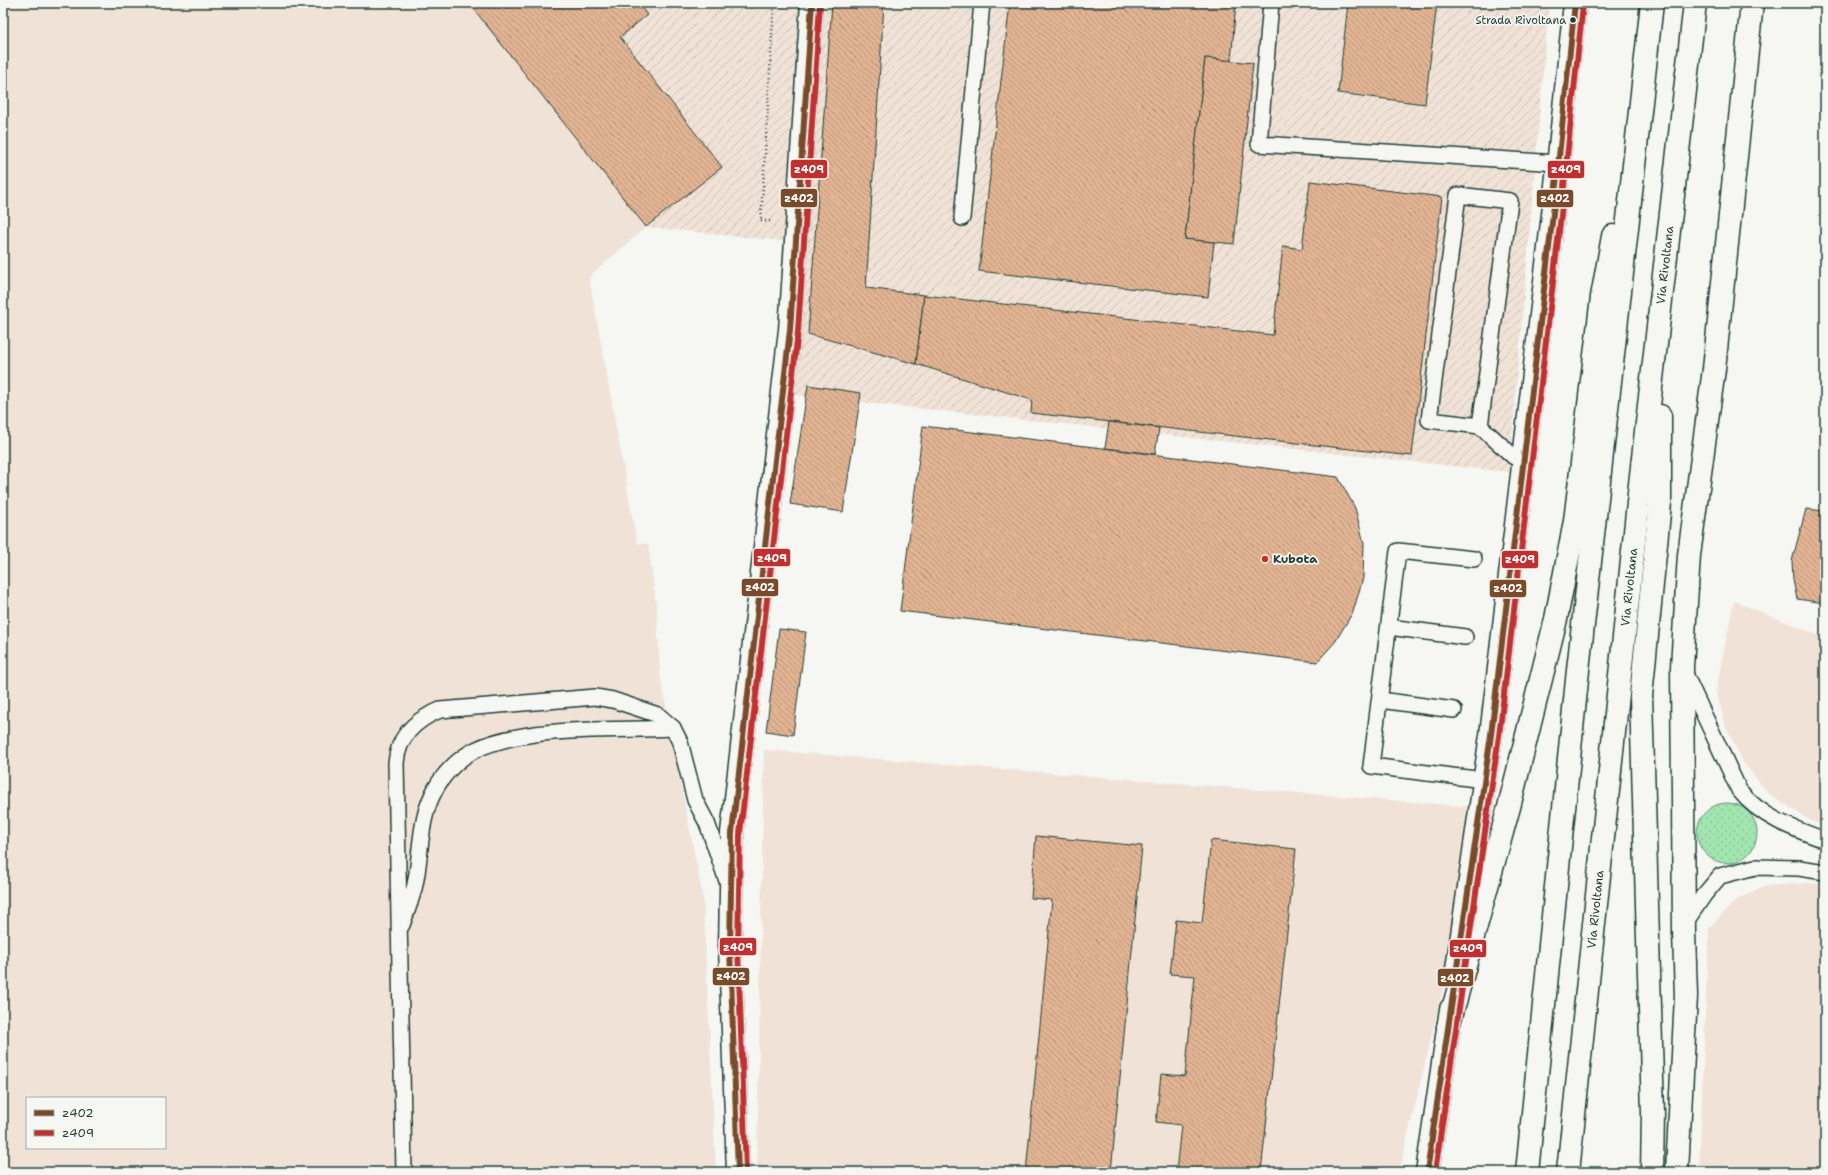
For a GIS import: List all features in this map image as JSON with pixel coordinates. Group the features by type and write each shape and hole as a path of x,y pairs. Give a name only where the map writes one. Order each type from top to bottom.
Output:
{"main road":[{"path":"738,1172 730,948 732,833 790,330 812,3"},
{"path":"1427,1172 1492,727 1558,163 1575,3"},
{"path":"1527,1172 1571,740 1652,3"},
{"name":"Via Rivoltana","path":"1568,1172 1660,313 1695,3"},
{"path":"1692,26 1698,3"},
{"path":"1677,1172 1686,996 1684,932 1682,667 1689,555 1714,369 1752,3"},
{"path":"1448,1027 1509,807 1556,619 1575,521 1602,297 1645,70"},
{"path":"1652,1172 1653,1113 1641,696 1660,503 1660,313"}],"lane":[{"path":"962,218 982,3"},
{"path":"1271,3 1258,144 1558,163"},
{"path":"1480,426 1510,201 1458,195 1429,420 1480,426 1514,457 1524,458"},
{"path":"1474,559 1398,551 1372,766 1484,780"},
{"path":"1389,627 1465,637"},
{"path":"1682,667 1740,790 1745,797 1752,805 1768,816 1805,833 1825,840"},
{"path":"404,1172 398,939 396,763 397,749 401,740 410,729 425,716 440,710 595,697 613,700 658,715 673,728 680,742 695,800 707,823 732,894"},
{"path":"1380,700 1454,710"},
{"path":"398,939 416,881 424,823 432,796 444,777 464,757 476,750 502,741 550,733 673,728"},
{"path":"1684,932 1687,920 1704,894 1720,876 1755,868 1799,868 1825,872"}],"shaded area":[{"path":"3,3 469,3 646,227 589,277 637,543 648,544 657,611 660,675 703,898 716,1172 3,1172"},
{"path":"469,3 1549,3 1509,472 796,395 792,242 646,227"},
{"path":"1734,601 1825,638 1825,826 1809,820 1768,793 1743,762 1726,727 1716,691"},
{"path":"764,750 1486,808 1399,1172 764,1172 757,1166"},
{"path":"1809,883 1825,885 1825,1172 1699,1172 1709,928 1736,900 1766,886"}],"green space":[{"path":"1721,803 1733,803 1744,808 1752,816 1757,827 1755,845 1744,858 1733,863 1721,863 1710,858 1702,850 1697,839 1697,827 1702,816 1710,808"}],"building":[{"path":"469,3 638,3 647,15 620,37 722,167 646,227"},
{"path":"832,3 884,3 866,288 924,295 916,364 808,334"},
{"path":"1010,3 1236,3 1231,61 1205,58 1185,239 1214,242 1208,297 979,271"},
{"path":"1348,3 1437,3 1425,104 1338,93"},
{"path":"1205,58 1253,63 1234,244 1185,239"},
{"path":"1310,181 1442,197 1412,456 1031,413 1032,400 916,364 924,295 1273,335 1283,246 1302,249"},
{"path":"808,385 861,393 843,512 790,504"},
{"path":"1109,422 1159,428 1155,454 1105,448"},
{"path":"923,426 1338,477 1355,508 1364,543 1363,578 1353,612 1335,642 1317,662 900,611"},
{"path":"1806,509 1825,511 1825,603 1797,599 1793,580 1792,561"},
{"path":"779,629 806,632 793,735 766,731"},
{"path":"1036,836 1142,846 1111,1172 1026,1172 1052,900 1031,898"},
{"path":"1211,840 1296,849 1261,1172 1176,1172 1181,1125 1156,1122 1161,1074 1185,1076 1195,976 1170,974 1176,920 1202,923"}],"transit line":[{"name":"z402","path":"738,1172 730,948 732,833 790,330 812,3"},
{"name":"z402","path":"1427,1172 1491,735 1553,214 1575,3"},
{"name":"z409","path":"746,1172 738,948 740,834 798,331 820,4"},
{"name":"z409","path":"1435,1172 1499,736 1561,215 1583,4"}],"place":[{"name":"Strada Rivoltana","path":"1573,20"},
{"name":"Kubota","path":"1265,559"}]}
